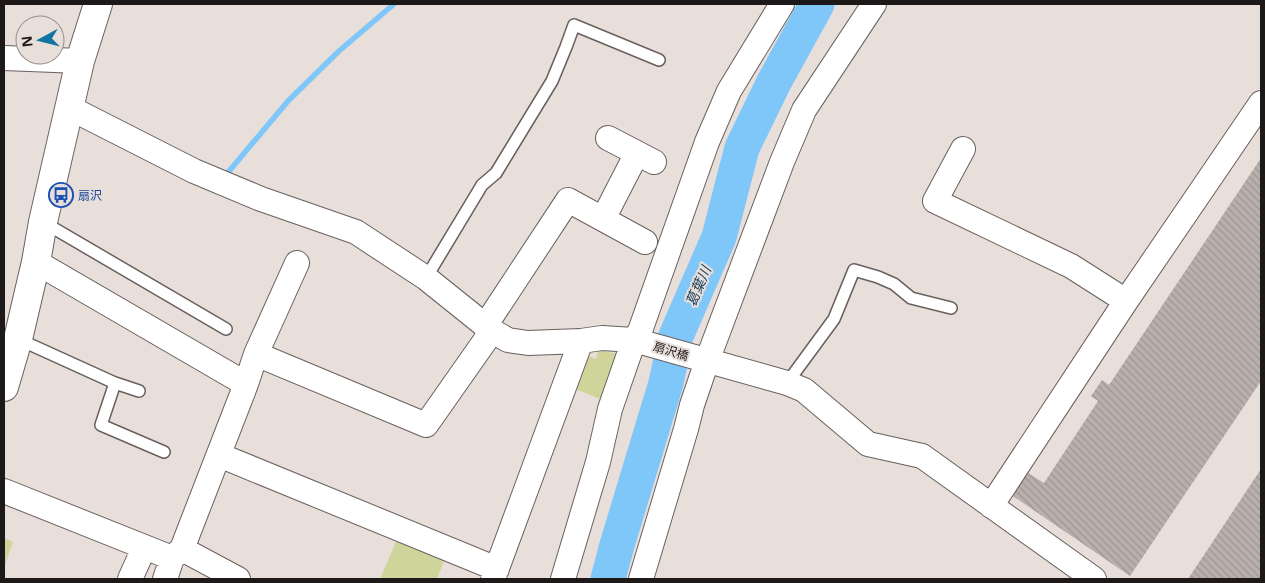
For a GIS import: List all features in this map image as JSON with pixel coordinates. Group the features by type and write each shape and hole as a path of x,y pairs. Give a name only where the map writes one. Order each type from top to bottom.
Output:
{"street":[{"path":"4,387 18,339 36,262 43,222 80,61 98,4"},
{"path":"563,579 598,462 610,409 634,340 640,331 707,142 729,91 782,4"},
{"path":"641,579 692,405 779,171 804,110 874,4"},
{"path":"4,58 80,61"},
{"path":"991,506 1261,103"},
{"name":"扇沢橋","path":"70,108 194,171 261,199 356,232 426,278 488,328 508,340 528,343 581,341 602,338 634,340 786,383 804,390 868,444 922,456 1094,579"},
{"path":"603,219 646,157 608,138"},
{"path":"964,149 935,201 1071,266 1126,302"},
{"path":"256,354 426,426 568,200 645,242"},
{"path":"36,262 246,384"},
{"path":"173,562 219,455 256,354 297,263"},
{"path":"219,455 495,574 581,341"},
{"path":"4,492 144,548 173,562 238,579"},
{"path":"130,579 144,548"}],"lane":[{"path":"426,278 482,184 496,173 552,82 574,25 659,60"},
{"path":"43,222 226,329"},
{"path":"786,383 834,319 854,270 894,284 912,298 951,308"},
{"path":"18,339 115,383 139,391"},
{"path":"115,383 101,426 164,452"}],"green space":[{"path":"598,351 617,353 621,359 605,401 573,388 585,355 596,359"},
{"path":"398,537 446,556 437,579 380,579"},
{"path":"4,538 13,542 4,568"}],"building":[{"path":"1261,158 1261,381 1130,576 1013,496 1028,473 1044,483 1098,401 1091,396 1102,380 1109,385"},
{"path":"1261,469 1261,579 1188,579"}],"waterway":[{"path":"225,176 288,101 339,51 394,4"},
{"name":"葛葉川","path":"608,579 666,383 676,336 719,237 742,148 774,82 817,4"}],"place":[{"name":"扇沢","path":"61,195"}]}
